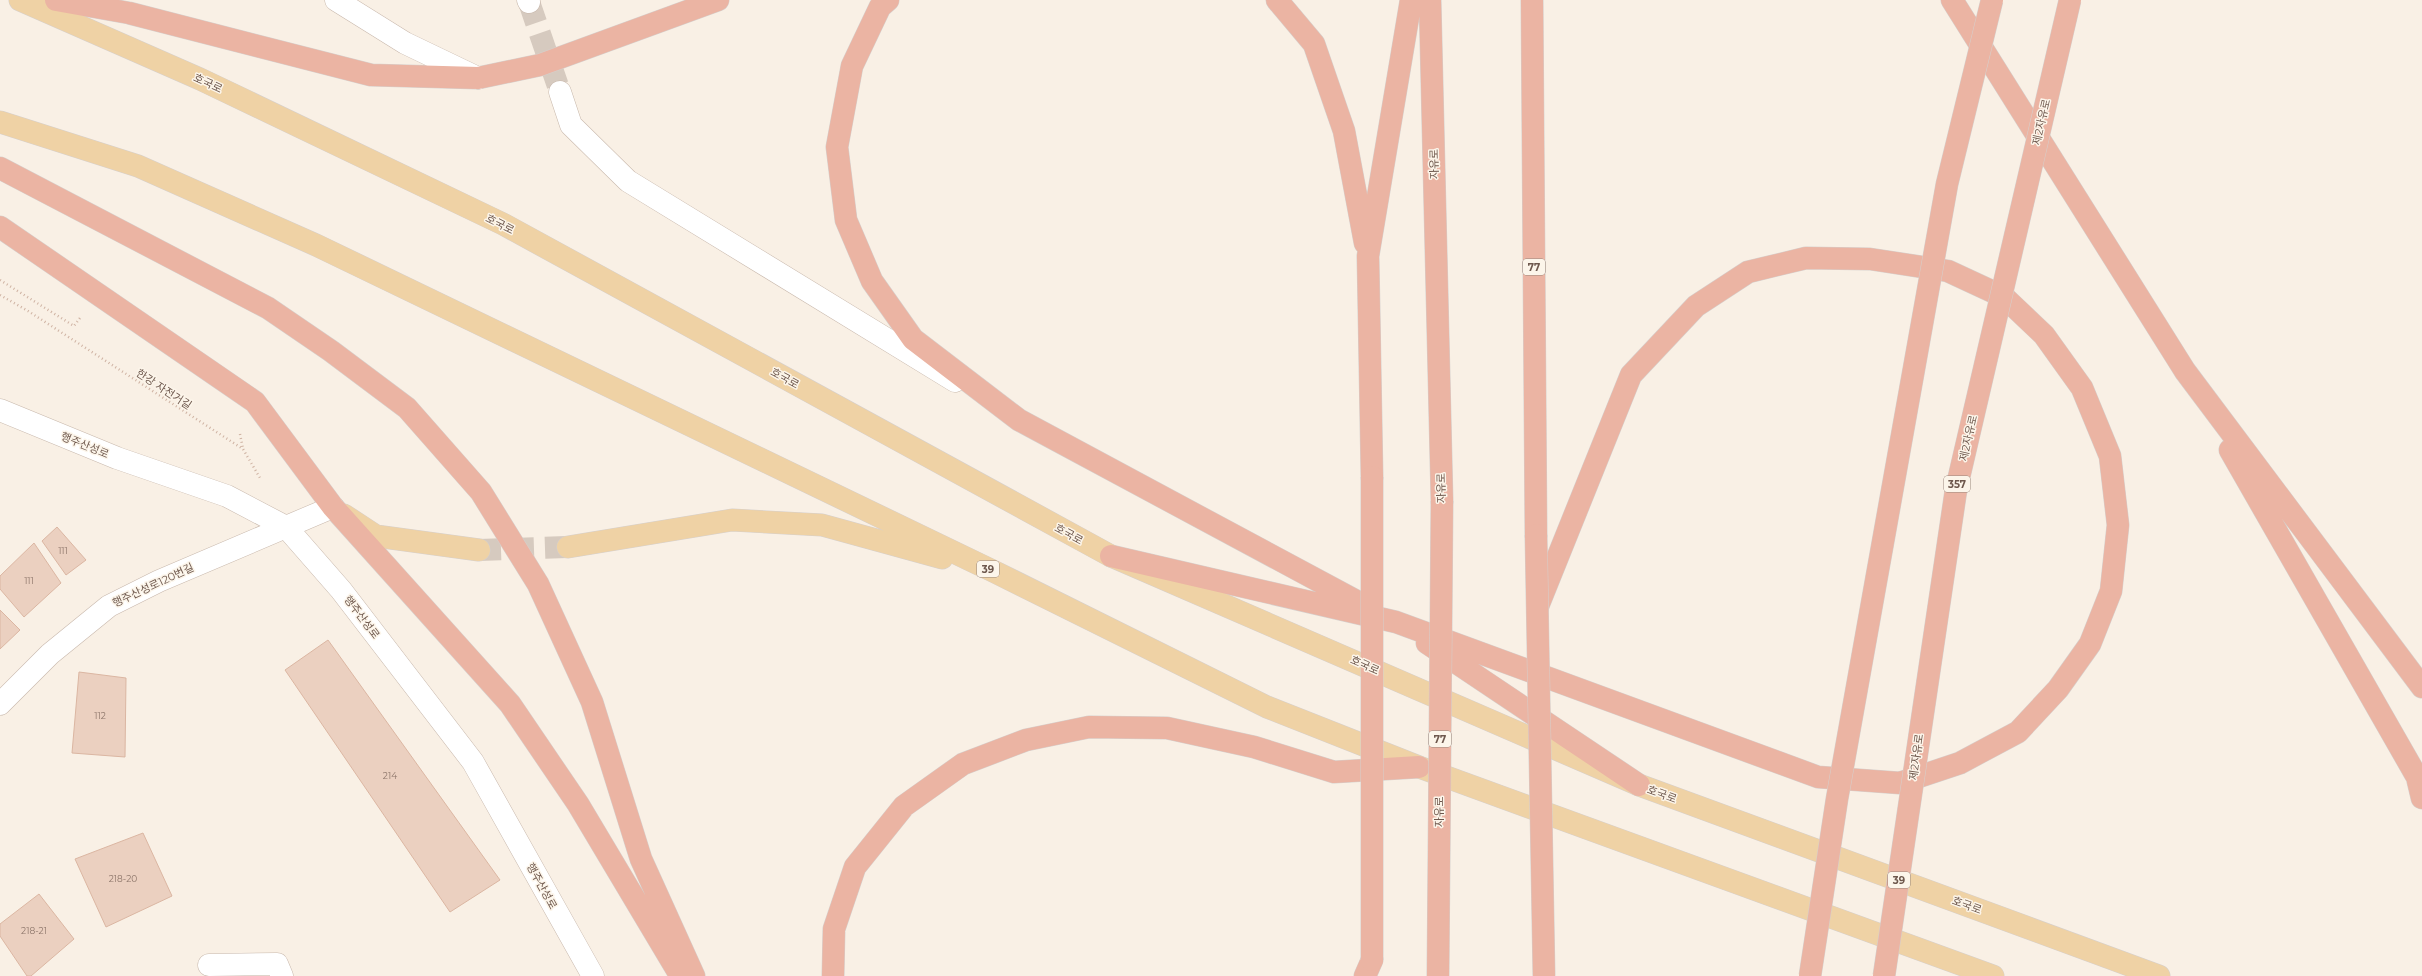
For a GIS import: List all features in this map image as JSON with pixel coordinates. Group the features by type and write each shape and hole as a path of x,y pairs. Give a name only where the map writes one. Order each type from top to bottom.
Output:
{"highway":[{"path":"56,0 129,13 370,75 478,78 540,65 718,0"},
{"path":"888,0 880,7 852,66 837,147 846,220 872,281 913,339 1020,420 1396,622 1639,785"},
{"path":"1277,0 1314,44 1344,131 1368,256 1372,477 1371,971"},
{"path":"1368,256 1411,0"},
{"name":"자유로","path":"1430,0 1442,501 1438,976"},
{"name":"77","path":"1532,0 1536,535 1544,976"},
{"path":"1952,0 2184,371 2417,777 2422,798"},
{"path":"1810,976 1837,799 1946,184 1992,0"},
{"name":"제2자유로","path":"1884,976 1956,490 2070,0"},
{"path":"0,168 268,308 331,350 407,408 481,492 538,584 592,702 641,859 694,976"},
{"path":"0,227 255,402 333,507 510,704 578,804 681,976"},
{"path":"1111,556 1396,622 1818,777 1900,783 1960,763 2018,732 2058,689 2090,644 2111,591 2118,525 2110,456 2082,388 2044,335 2004,297 1948,271 1870,259 1806,258 1748,272 1696,306 1631,375 1564,545 1538,606"},
{"path":"2184,371 2422,687"},
{"path":"833,976 834,928 855,867 904,806 963,764 1026,740 1089,727 1167,728 1254,747 1334,772 1419,767"}],"main road":[{"name":"호국로","path":"20,0 200,79 503,224 1111,556 1639,785 2159,976"},
{"name":"39","path":"0,122 138,166 316,245 995,572 1267,707 1419,767 1993,976"},
{"path":"333,507 376,536 478,550"},
{"path":"568,547 732,520 822,525 995,572"}],"street":[{"path":"336,0 405,43 478,78"},
{"path":"560,92 571,125 628,181 1020,420"},
{"name":"행주산성로","path":"0,410 117,458 227,496 286,527 341,590 473,762 593,976"},
{"name":"행주산성로120번길","path":"0,704 50,654 109,606 159,581 333,507"},
{"path":"209,965 277,964 282,976"}],"path":[{"path":"0,280 74,326 82,315"},
{"name":"한강 자전거길","path":"0,296 28,311 243,449 261,481"}],"building":[{"path":"57,527 86,560 66,575 42,541"},
{"path":"34,543 61,583 24,617 0,589 0,576"},
{"path":"0,610 20,630 0,649"},
{"path":"328,640 500,880 450,912 285,670"},
{"path":"79,672 126,678 125,757 72,753"},
{"path":"143,833 172,896 106,927 75,859"},
{"path":"39,894 74,939 31,976 27,976 0,936 0,924"}],"tunnel":[{"path":"529,2 560,92"},
{"path":"479,550 568,547"}]}
